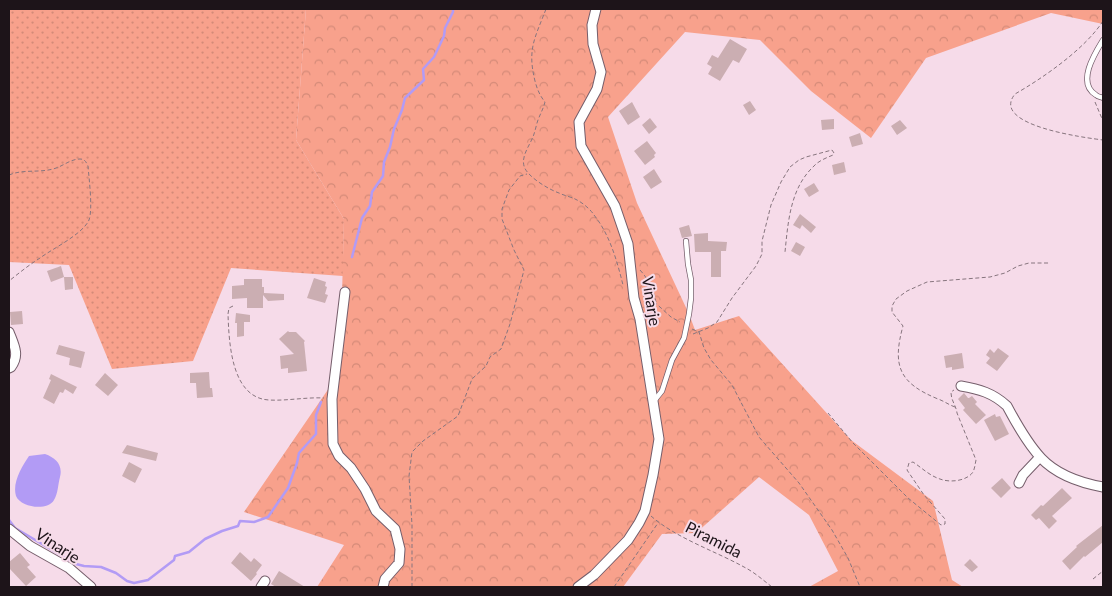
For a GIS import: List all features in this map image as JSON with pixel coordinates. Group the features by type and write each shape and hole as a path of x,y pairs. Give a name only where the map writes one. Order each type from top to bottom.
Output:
{"street":[{"name":"Vinarje","path":"578,587 594,575 628,540 645,511 659,439 654,402 644,354 640,319 634,298 628,244 615,206 581,146 579,122 596,88 601,72 593,44 592,24 596,9"},
{"path":"345,292 332,399 333,444 339,456 351,468 360,482 376,511 395,529 400,549 399,563 385,579 383,587"},
{"path":"9,332 16,352 15,361 9,368"},
{"path":"961,386 979,389 992,395 1007,406 1040,458 1048,464 1078,482 1103,487"},
{"path":"1019,482 1023,475 1040,458"},
{"name":"Vinarje","path":"9,529 30,546 69,568 91,587"}],"lane":[{"path":"1103,40 1091,61 1087,79 1092,92 1103,98"},
{"path":"654,402 662,391 672,360 684,338 689,314 691,280 686,241"}],"path":[{"path":"546,9 536,33 531,56 537,88 545,102 534,136 528,144 524,157 524,166 528,174 546,187 577,200 594,215 604,230 615,256 623,286"},
{"path":"1103,21 1098,29 1081,46 1046,74 1015,94 1011,102 1016,115 1034,124 1068,135 1103,140"},
{"path":"1095,100 1103,121"},
{"path":"684,338 718,322 732,298 756,266 762,254 762,241 771,205 790,167 806,156 832,150 834,153 814,165 800,185 789,212 785,252"},
{"path":"9,175 26,171 55,169 78,159 83,159 88,166 90,211 87,224 76,234 9,281"},
{"path":"412,587 412,525 409,476 412,452 423,440 458,416 472,379 486,366 490,357 501,349 510,324 524,270 502,219 502,209 509,190 520,176 528,174"},
{"path":"630,260 646,277 653,289 656,302"},
{"path":"956,407 948,405 940,399 928,396 906,379 901,371 898,350 903,326 892,312 892,306 896,299 907,291 927,282 990,277 1029,263 1049,263"},
{"path":"634,298 646,296 656,302 671,317 686,327 699,332"},
{"path":"233,306 229,308 228,314 231,352 239,378 247,391 259,398 269,400 332,399"},
{"path":"699,332 704,348 711,360 732,385 759,437 799,483 832,530 848,558 860,587"},
{"path":"828,413 853,443 908,498 941,525 945,524 945,519 924,495 907,470 907,466 913,462 941,480 960,480 973,473 976,460 956,407 951,399 951,392 961,386"},
{"name":"Piramida","path":"645,511 658,522 745,568 772,587"},
{"path":"614,587 658,522"},
{"path":"1093,579 1103,570"}],"green space":[{"path":"9,9 306,9 296,140 344,219 343,276 231,268 193,361 112,369 69,265 9,262"},
{"path":"306,9 1103,9 1103,24 1051,13 926,58 871,138 811,91 760,40 685,32 608,117 637,203 695,330 739,316 851,440 933,501 952,580 963,587 809,587 838,571 809,515 759,477 696,533 662,534 623,587 317,587 344,545 244,512 340,372 344,219 296,140"}],"shaded area":[{"path":"45,454 58,462 61,473 54,500 46,506 35,507 19,500 16,496 15,486 29,456"}],"building":[{"path":"730,39 747,49 739,63 733,60 720,81 708,74 712,67 707,64 712,55 718,58"},
{"path":"750,101 756,110 749,115 743,105"},
{"path":"632,102 640,117 628,125 619,111"},
{"path":"650,118 657,127 649,134 642,125"},
{"path":"834,119 834,129 822,130 821,120"},
{"path":"900,120 907,128 897,135 891,126"},
{"path":"860,133 863,144 852,147 849,137"},
{"path":"647,141 656,153 655,157 645,165 634,151"},
{"path":"844,162 846,172 834,175 832,165"},
{"path":"654,169 662,182 651,189 643,177"},
{"path":"814,183 819,191 809,197 804,189"},
{"path":"800,214 816,227 811,233 802,225 800,229 793,225"},
{"path":"689,225 692,236 682,238 679,228"},
{"path":"708,233 708,241 727,242 726,251 721,251 721,277 711,277 711,252 695,252 694,234"},
{"path":"796,242 805,247 800,256 791,251"},
{"path":"61,266 64,277 51,282 47,271"},
{"path":"64,277 73,277 73,289 65,290"},
{"path":"314,278 326,282 325,294 328,295 325,303 307,298"},
{"path":"244,279 262,279 264,293 284,294 284,300 268,301 263,295 263,308 247,308 247,298 232,299 232,286 244,285"},
{"path":"22,311 23,324 11,325 10,312"},
{"path":"236,313 250,315 250,322 244,322 244,336 237,337"},
{"path":"288,331 296,332 305,341 307,371 288,373 288,368 281,369 280,356 294,354 279,339"},
{"path":"59,345 85,352 81,368 69,365 70,358 56,354"},
{"path":"998,348 1009,356 997,371 986,363 990,358 986,355 990,349 994,353"},
{"path":"962,353 964,368 952,370 952,367 946,368 944,356"},
{"path":"209,372 210,388 212,388 213,397 197,398 196,383 190,383 190,373"},
{"path":"105,373 118,385 108,396 95,385"},
{"path":"51,374 77,387 73,394 65,389 63,393 60,392 54,404 43,398 51,380 49,379"},
{"path":"964,393 968,398 972,396 977,402 975,404 986,415 976,424 963,410 965,408 958,399"},
{"path":"995,414 996,417 1000,416 1009,434 995,441 984,420"},
{"path":"127,445 158,453 156,461 122,453"},
{"path":"129,462 142,469 135,483 122,476"},
{"path":"1002,478 1011,488 1001,498 991,488"},
{"path":"1062,488 1072,498 1052,516 1057,521 1049,529 1039,518 1036,520 1031,515"},
{"path":"1103,525 1103,542 1084,556 1070,570 1062,561 1076,546"},
{"path":"240,552 251,562 254,558 262,565 251,581 231,563"},
{"path":"20,553 30,565 27,567 36,577 26,586 9,568 9,562"},
{"path":"970,559 978,567 972,572 964,565"},
{"path":"279,571 305,587 276,587 271,584"}],"waterway":[{"path":"352,257 362,218 370,206 372,192 383,176 384,162 405,98 424,80 423,69 434,57 444,36 445,28 453,9"},
{"path":"76,564 101,567 134,583 148,580 174,560 175,556 189,552 205,539 238,526 240,521 254,522 268,517 288,488 299,453 316,434 316,415 321,402"},
{"path":"9,520 15,528 69,560"}]}
